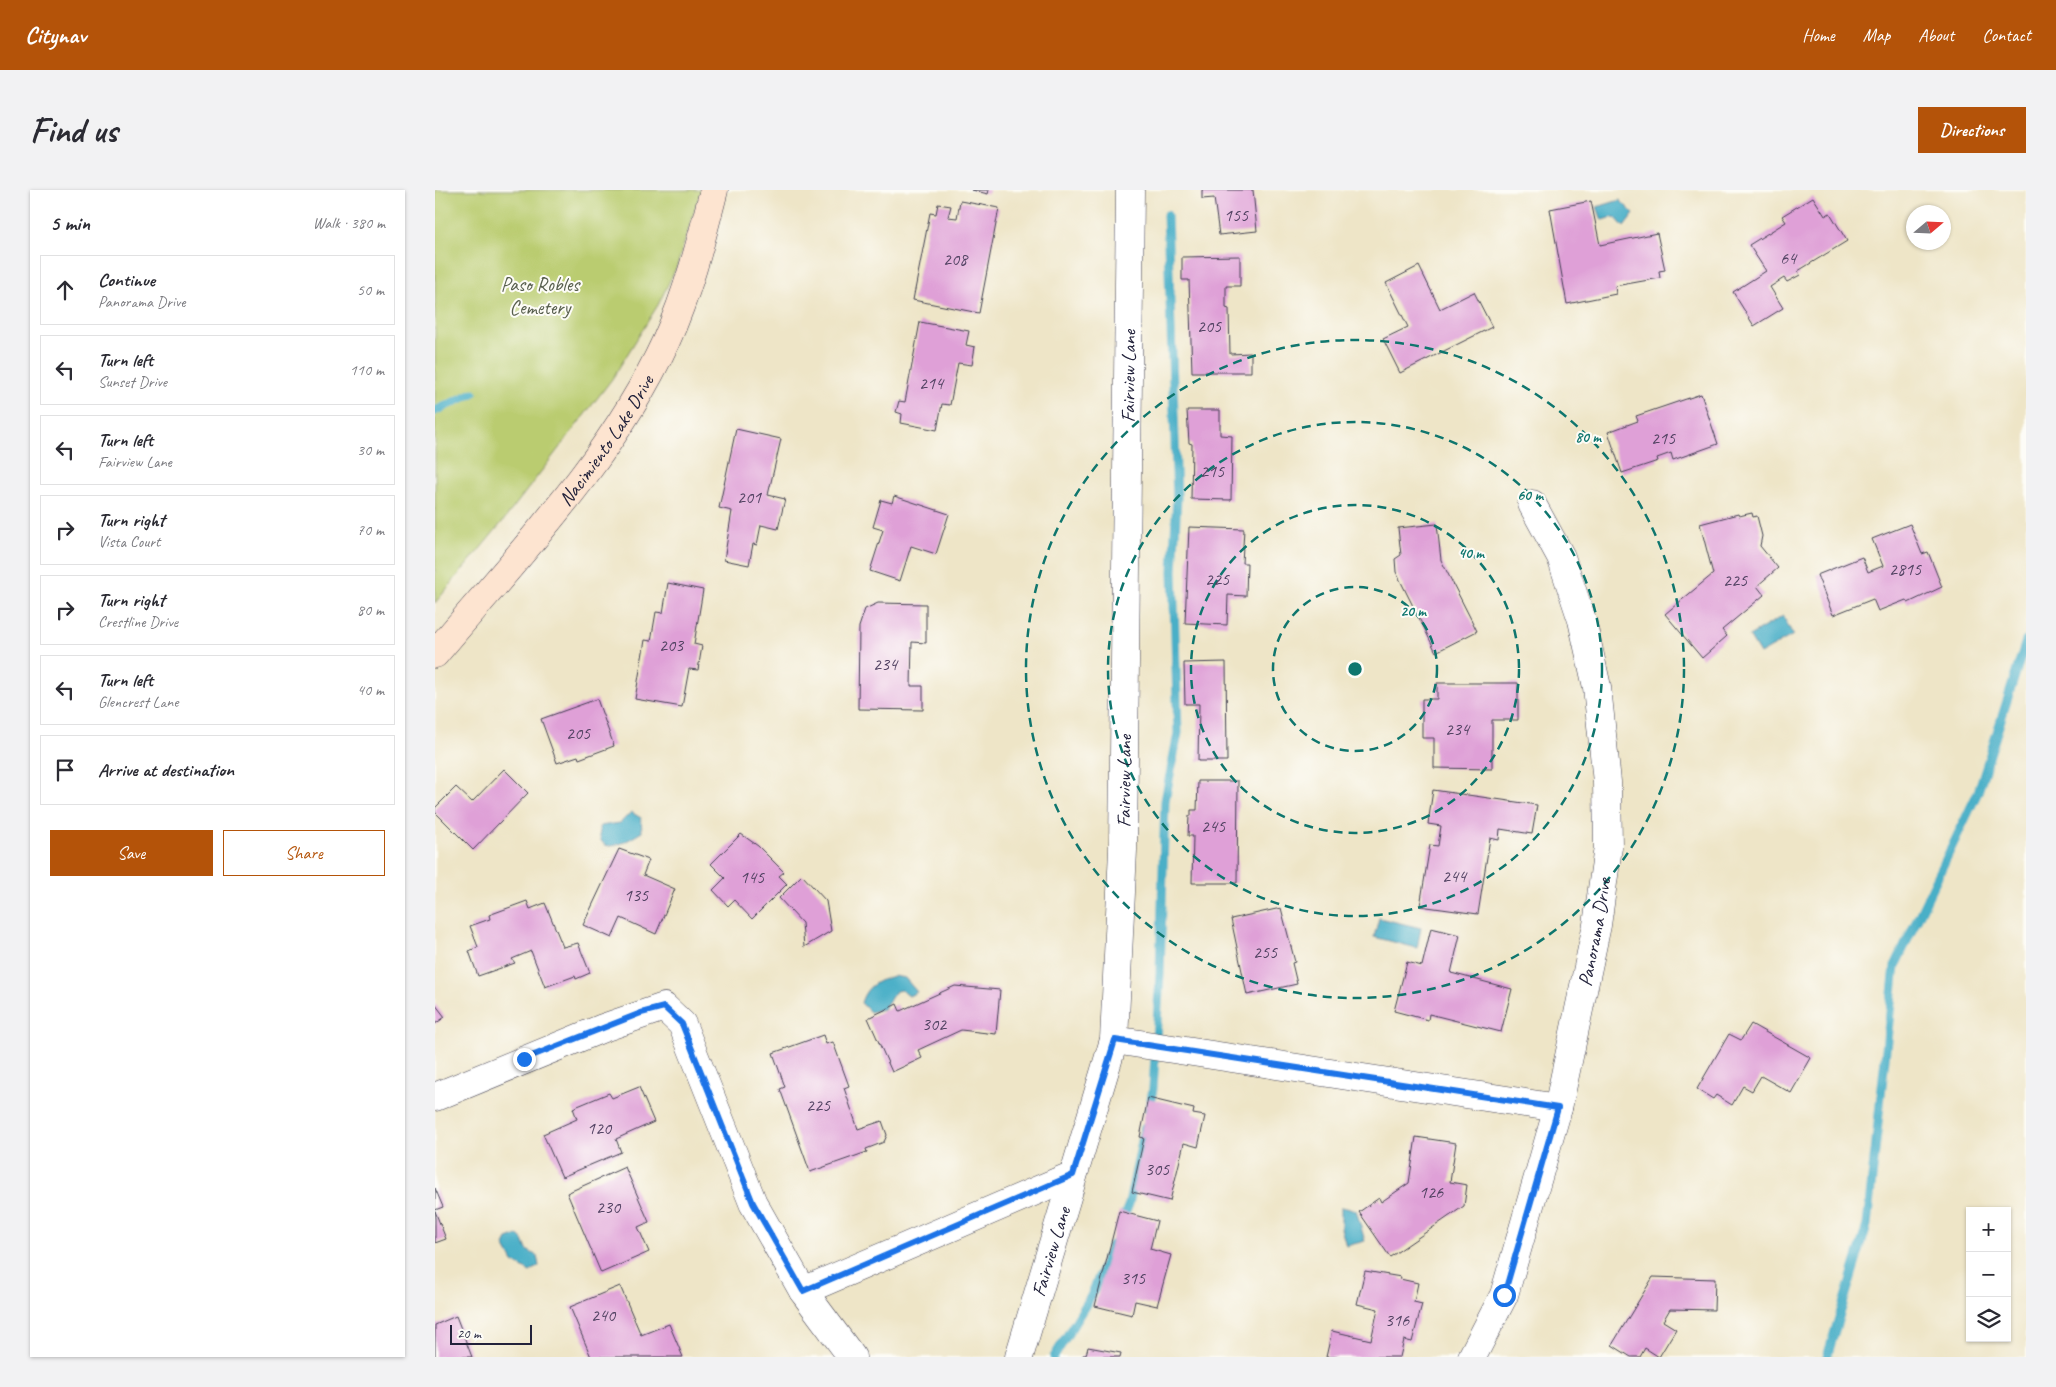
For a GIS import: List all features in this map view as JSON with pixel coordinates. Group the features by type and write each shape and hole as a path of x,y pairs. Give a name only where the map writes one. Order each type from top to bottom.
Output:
{"main road":[{"name":"Nacimiento Lake Drive","path":"435,654 533,538 598,455 641,389 666,340 697,259 714,190"}],"street":[{"name":"Fairview Lane","path":"1019,1357 1115,1040 1123,850 1130,190"},
{"name":"Panorama Drive","path":"1472,1357 1504,1295 1558,1108 1597,925 1608,847 1607,782 1597,687 1582,620 1561,557 1532,504"},
{"path":"435,1097 641,1013 664,1007 682,1024 753,1203 803,1291 852,1357"},
{"path":"1115,1040 1558,1108"},
{"path":"803,1291 1073,1175"}],"green space":[{"name":"Paso Robles Cemetery","path":"435,190 701,190 677,266 658,305 612,379 504,520 435,603"}],"water":[{"path":"1620,200 1634,214 1624,227 1615,217 1602,220 1597,207"},
{"path":"1783,616 1793,635 1760,654 1749,636"},
{"path":"631,812 641,818 642,832 614,846 608,846 603,843 600,837 600,826 620,823"},
{"path":"1379,918 1421,928 1417,948 1374,937"},
{"path":"893,976 905,978 917,992 909,996 901,990 896,991 883,1009 870,1012 861,1003 866,992 877,982"},
{"path":"1341,1207 1356,1210 1365,1241 1346,1246 1341,1228"},
{"path":"518,1235 523,1240 527,1250 537,1256 539,1266 530,1272 513,1262 504,1245 507,1239"}],"building":[{"path":"972,190 989,190 988,194"},
{"path":"1202,190 1253,190 1257,231 1219,235 1214,198 1202,199"},
{"path":"1813,197 1825,216 1830,213 1847,241 1798,271 1800,275 1787,282 1784,278 1770,287 1783,308 1754,326 1733,292 1766,271 1749,245 1786,222 1782,216"},
{"path":"960,201 999,208 979,313 913,300 930,213 936,214 938,204 951,206 948,217 957,218"},
{"path":"1591,201 1600,245 1657,233 1665,270 1659,271 1660,278 1615,286 1616,294 1567,304 1550,209"},
{"path":"1240,256 1240,286 1226,286 1226,308 1229,309 1230,354 1251,353 1251,372 1192,372 1189,280 1182,280 1182,257"},
{"path":"1419,266 1440,309 1474,292 1492,327 1400,373 1383,339 1408,327 1386,283"},
{"path":"920,322 969,331 966,345 975,347 972,365 958,363 950,405 942,404 937,430 901,423 902,414 896,412 899,401 905,402"},
{"path":"1701,394 1718,444 1673,460 1671,453 1657,458 1658,461 1622,473 1608,432 1638,421 1636,416"},
{"path":"1187,410 1220,410 1220,435 1232,436 1231,500 1191,499 1192,444 1189,443"},
{"path":"736,429 781,439 768,495 785,499 778,529 761,525 757,545 753,544 749,565 724,560 732,511 719,508"},
{"path":"894,496 949,514 936,554 911,546 900,581 870,571 883,530 873,527 881,500 892,503"},
{"path":"1752,513 1753,517 1757,516 1762,536 1760,546 1778,568 1757,586 1764,595 1722,630 1727,636 1702,658 1665,614 1713,574 1700,524 1738,514 1739,516"},
{"path":"1437,524 1441,560 1477,631 1436,652 1396,572 1395,559 1401,555 1398,528"},
{"path":"1910,524 1922,554 1928,552 1942,587 1908,603 1906,600 1878,611 1873,599 1833,615 1817,575 1862,557 1868,572 1883,566 1872,539"},
{"path":"1189,527 1244,529 1242,563 1247,563 1246,596 1228,595 1227,625 1185,623"},
{"path":"668,583 703,590 694,644 702,646 698,670 689,669 682,707 635,699 645,640 651,641 656,612 663,613"},
{"path":"878,603 926,604 926,643 912,642 911,686 923,686 923,710 858,709 859,627 865,609"},
{"path":"1226,662 1227,761 1198,761 1199,704 1185,704 1184,663"},
{"path":"1437,683 1518,683 1518,720 1492,720 1492,769 1434,768 1434,738 1422,738 1422,699 1437,699"},
{"path":"597,699 614,746 579,759 578,756 557,763 541,719"},
{"path":"504,769 528,793 473,850 435,812 435,808 456,787 472,802"},
{"path":"1198,781 1238,781 1237,883 1192,883 1193,836 1188,836 1189,816 1191,816 1191,810 1197,810"},
{"path":"1433,790 1537,805 1532,834 1500,829 1499,840 1490,838 1478,914 1420,906 1430,845 1438,846 1441,826 1428,824"},
{"path":"741,834 758,846 784,872 779,876 787,884 752,919 734,900 728,906 713,890 725,878 711,864"},
{"path":"619,849 649,860 643,875 675,889 656,934 621,918 612,938 583,925"},
{"path":"802,875 826,901 831,931 804,947 802,923 779,898"},
{"path":"527,901 530,909 545,903 563,947 578,943 590,973 576,979 575,976 545,987 531,951 512,959 515,963 478,976 469,951 478,947 470,926 490,919 489,915"},
{"path":"1281,908 1295,962 1292,963 1297,984 1247,995 1231,919"},
{"path":"1431,928 1460,935 1451,973 1512,989 1501,1032 1429,1014 1428,1020 1394,1011 1407,962 1422,966"},
{"path":"955,986 1000,990 996,1034 961,1030 918,1050 922,1058 892,1072 868,1018 897,1004 900,1011"},
{"path":"435,1004 445,1017 435,1024"},
{"path":"1751,1024 1811,1058 1791,1093 1761,1076 1752,1091 1743,1086 1732,1105 1716,1095 1713,1099 1697,1089 1729,1034 1741,1040"},
{"path":"823,1035 826,1044 833,1042 849,1086 844,1088 858,1129 882,1121 887,1135 884,1142 866,1149 867,1152 810,1172 780,1089 785,1087 773,1053"},
{"path":"639,1087 654,1122 616,1139 621,1152 562,1177 543,1134 577,1119 573,1108 609,1093 612,1098"},
{"path":"1148,1098 1194,1109 1193,1114 1205,1116 1198,1147 1184,1143 1170,1201 1132,1192 1144,1138 1140,1137"},
{"path":"1416,1137 1456,1143 1450,1182 1467,1185 1464,1206 1390,1257 1359,1212 1379,1198 1381,1202 1409,1183"},
{"path":"625,1167 649,1222 638,1227 649,1252 601,1273 567,1193"},
{"path":"435,1188 443,1207 435,1210"},
{"path":"435,1211 446,1239 435,1243"},
{"path":"1119,1211 1157,1221 1150,1249 1171,1255 1157,1306 1135,1301 1132,1315 1095,1306"},
{"path":"1365,1271 1401,1277 1400,1279 1418,1283 1414,1302 1422,1304 1412,1342 1404,1340 1400,1357 1326,1357 1332,1331 1371,1340 1378,1309 1357,1304"},
{"path":"1653,1277 1715,1279 1714,1310 1670,1309 1663,1321 1676,1329 1659,1357 1645,1348 1640,1357 1631,1357 1612,1345"},
{"path":"620,1286 641,1335 669,1324 683,1357 591,1357 570,1307"},
{"path":"456,1316 472,1357 435,1357 435,1325"},
{"path":"1088,1347 1121,1353 1120,1357 1082,1357 1086,1355"}],"waterway":[{"path":"1149,1110 1153,1089 1160,973 1165,801 1178,733 1173,571 1177,498 1167,215"},
{"path":"435,411 473,393"},
{"path":"1827,1357 1867,1225 1895,966 1978,792 2026,641"},
{"path":"1121,1224 1129,1204 1145,1127"},
{"path":"1054,1357 1091,1296 1112,1245"}],"route":[{"path":"524,1059 641,1013 664,1007 682,1024 753,1203 803,1291 1073,1175 1115,1040 1558,1108 1504,1295"}]}
